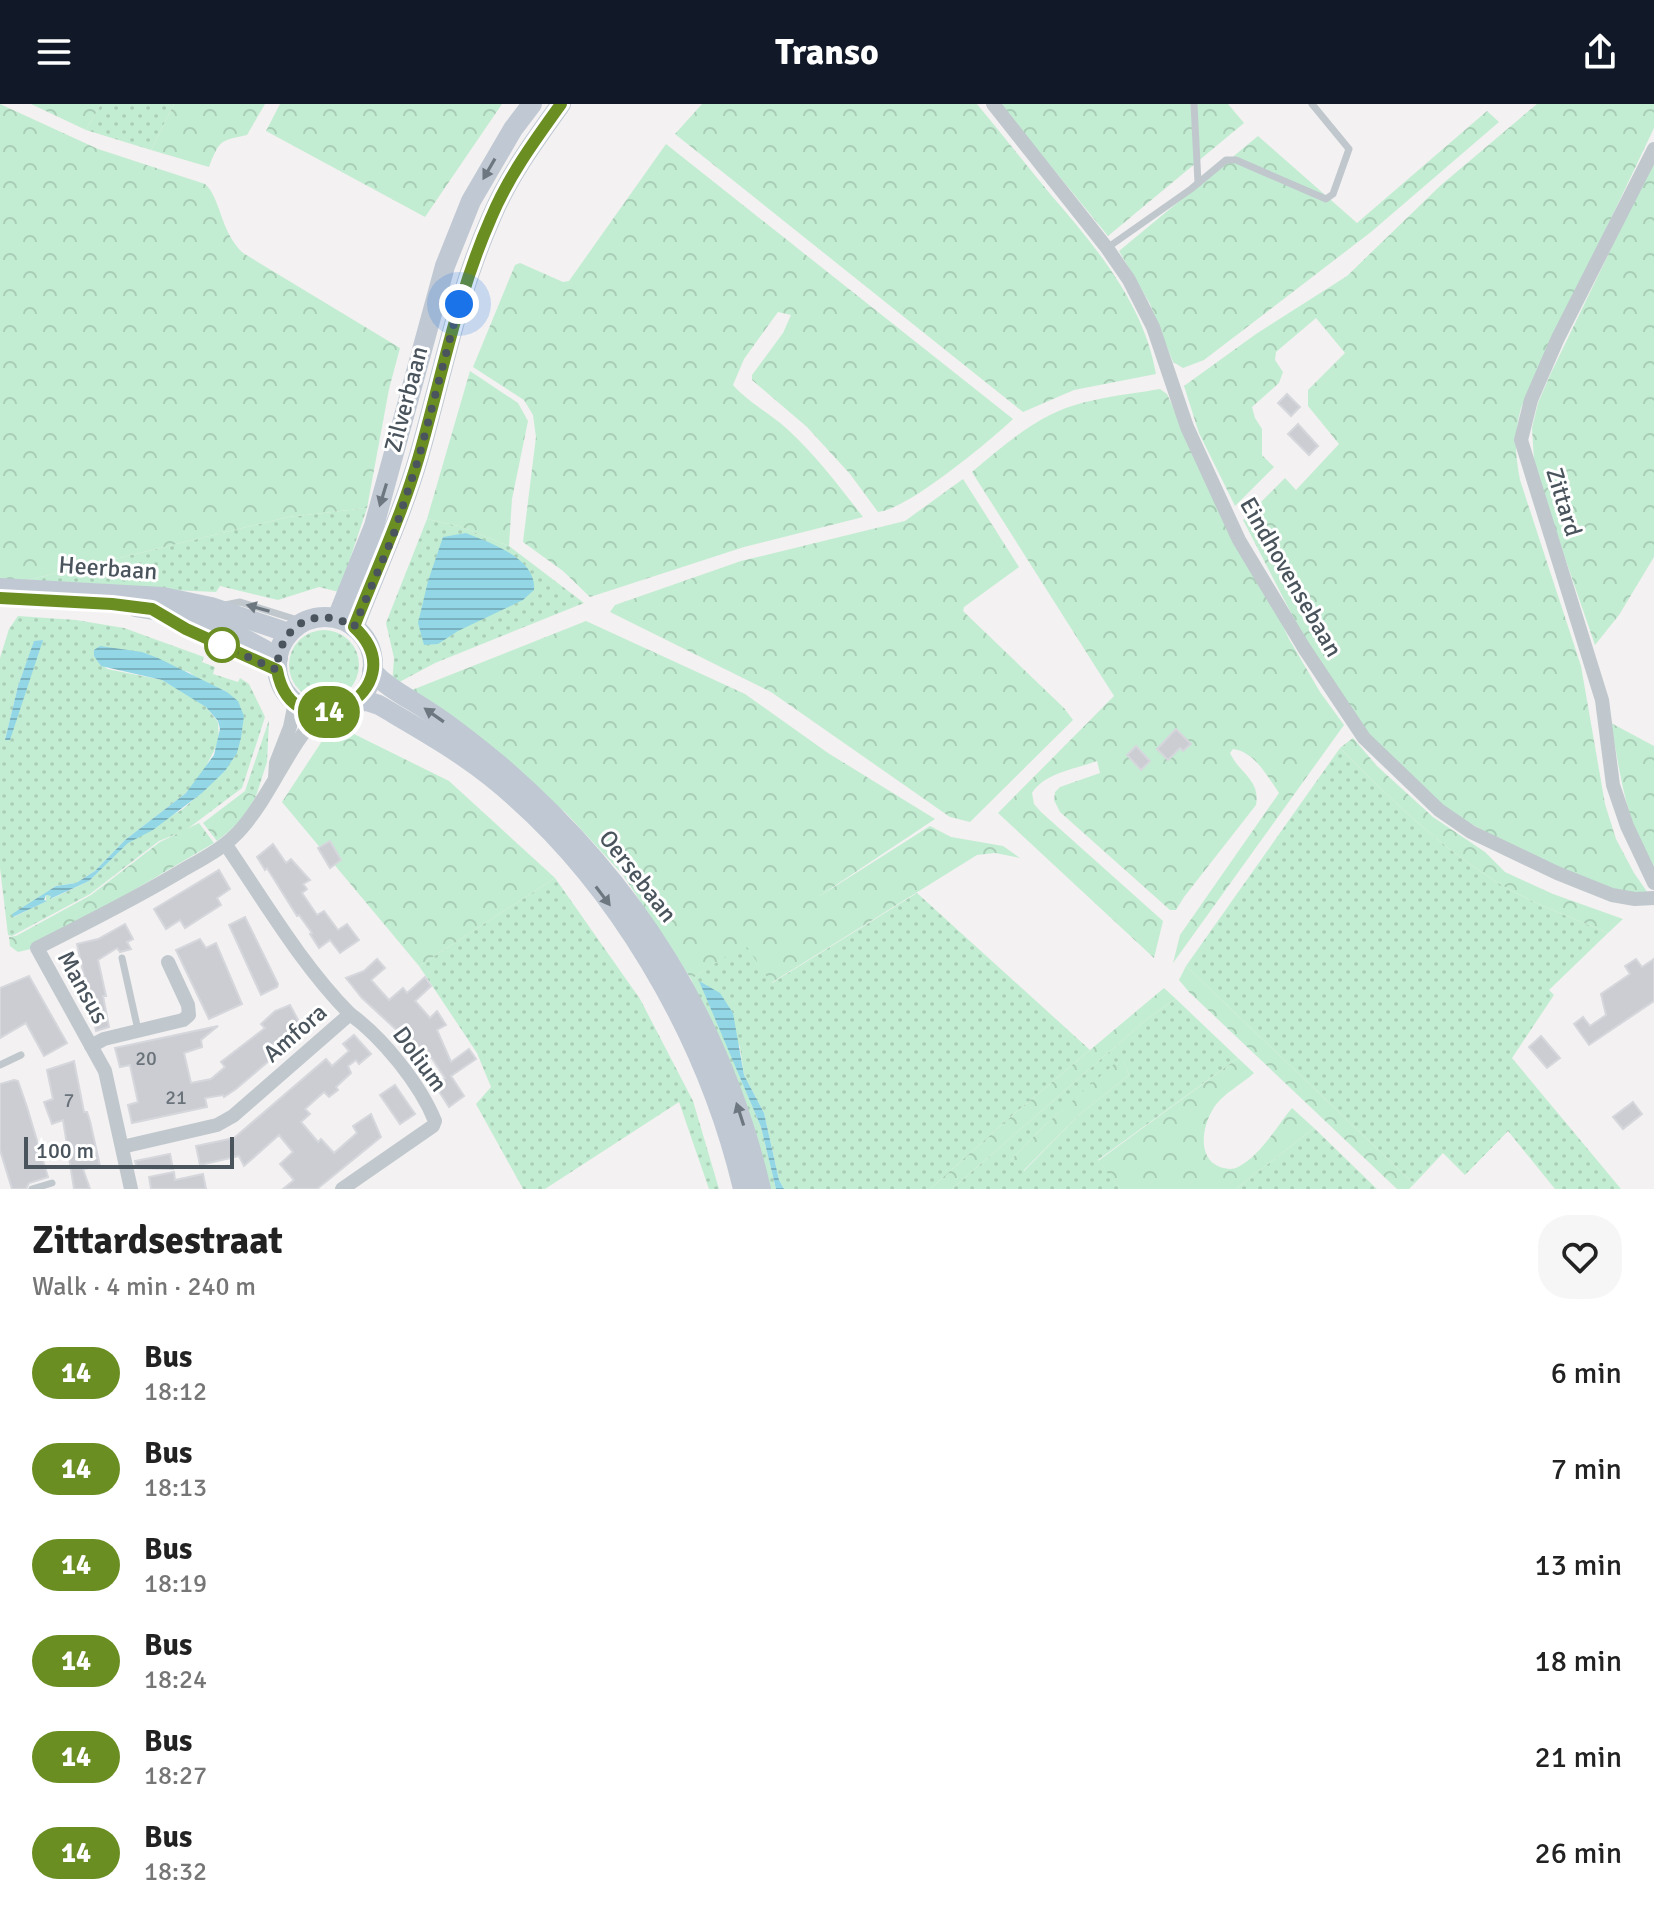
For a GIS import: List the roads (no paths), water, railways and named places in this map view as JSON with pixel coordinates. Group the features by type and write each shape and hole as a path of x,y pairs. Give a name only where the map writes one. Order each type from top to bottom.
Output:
{"main road":[{"name":"Zilverbaan","path":"345,623 445,266 471,201 513,129 532,104"},
{"name":"Zilverbaan","path":"345,623 393,536 419,457 443,358 472,265 492,215 532,144 561,104"},
{"name":"Heerbaan","path":"0,588 141,594 296,628"},
{"name":"Heerbaan","path":"0,598 152,609 234,634 278,664"},
{"path":"316,618 345,623 369,648 372,671 367,687 355,702 341,710 321,712 305,708 284,690 278,664 281,646 296,628 316,618"},
{"name":"Oersebaan","path":"372,671 452,728 533,795 601,866 628,900 673,967 711,1038 742,1121 761,1189"},
{"name":"Oersebaan","path":"355,702 367,701 379,705 460,753 540,822 582,869 635,942 683,1023 720,1111 743,1189"}],"street":[{"name":"Eindhovensebaan","path":"993,104 1129,280 1153,327 1187,427 1239,540 1304,648 1364,738 1439,810 1471,832 1612,895 1654,898"},
{"name":"Zittard","path":"1654,149 1558,338 1531,400 1521,440 1602,700 1613,785 1627,826 1654,883"},
{"path":"275,777 276,763 290,727 295,702"},
{"path":"226,845 256,811 275,777 285,767 302,732 321,712"},
{"name":"Mansus","path":"131,1189 105,1071 37,948 135,899 226,845"},
{"name":"Amfora","path":"122,1147 217,1125 233,1116 350,1014 330,993 226,845"},
{"name":"Mansus","path":"91,1046 104,1039 183,1020 189,1015 188,1005 168,962"},
{"name":"Dolium","path":"342,1189 433,1126 435,1121 385,1045 350,1014"}],"lane":[{"path":"1194,104 1198,183"},
{"path":"1107,248 1226,160 1236,160 1326,199 1333,194 1349,149 1312,104"},
{"path":"122,958 138,1031"},
{"path":"0,1065 21,1055"},
{"path":"32,1189 52,1183"}],"water":[{"path":"466,533 499,547 520,561 533,579 534,590 523,600 438,644 424,645 418,623 443,537"},
{"path":"43,640 10,740 5,740 18,686 34,641"},
{"path":"100,646 142,652 227,692 238,701 244,716 237,753 225,771 202,793 153,830 128,843 89,881 50,899 51,896 46,895 44,900 47,901 13,917 12,914 56,886 76,883 95,871 125,840 186,793 214,755 220,729 218,721 206,707 162,680 101,666 94,656 94,650"},
{"path":"699,981 720,993 733,1013 744,1075 764,1113 779,1180 784,1189 776,1189 761,1127"}]}
